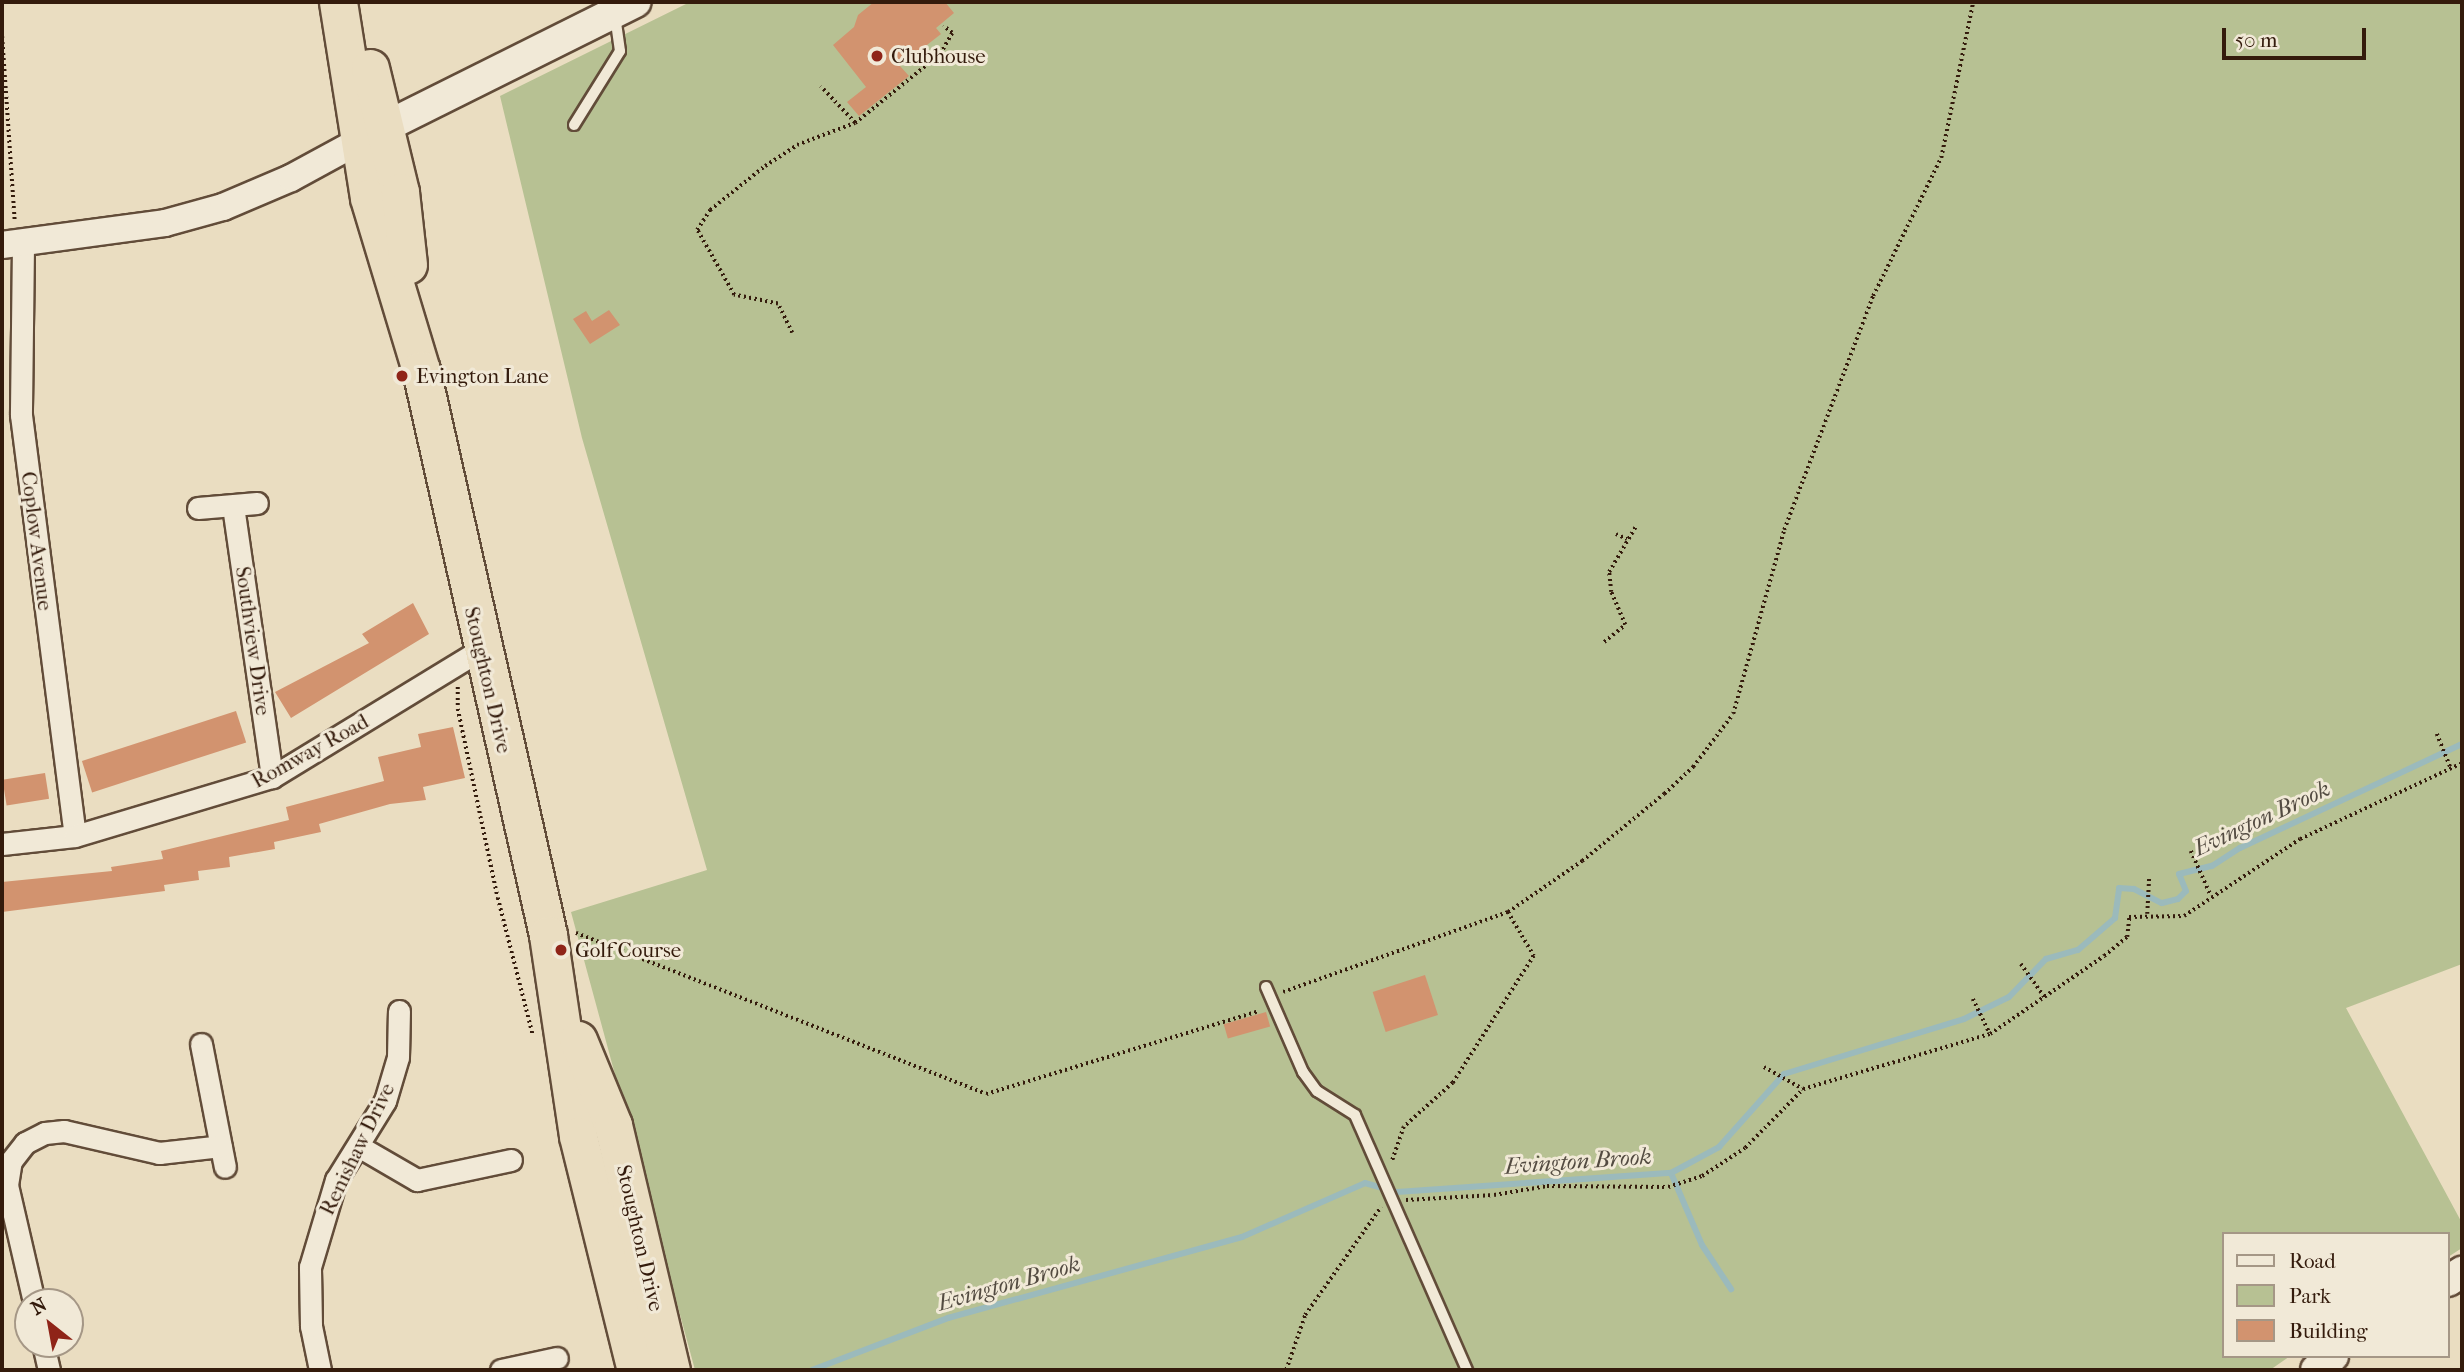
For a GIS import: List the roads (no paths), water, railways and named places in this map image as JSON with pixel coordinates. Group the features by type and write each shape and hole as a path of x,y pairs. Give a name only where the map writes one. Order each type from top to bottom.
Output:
{"highway":[{"path":"338,2 373,134"},
{"path":"349,2 373,134"},
{"name":"Stoughton Drive","path":"373,134 400,192 421,370 469,657 544,920 558,990 578,1136 636,1370"},
{"name":"Stoughton Drive","path":"558,990 613,1125 671,1370"}],"main road":[{"path":"373,134 626,7"},
{"path":"2316,1370 2331,1358"}],"street":[{"path":"14,245 165,223 223,207 291,178 373,134"},
{"name":"Coplow Avenue","path":"14,245 21,415 75,836"},
{"path":"198,508 257,503"},
{"name":"Southview Drive","path":"233,506 272,776"},
{"name":"Romway Road","path":"2,844 75,836 272,776 469,657"},
{"name":"Renishaw Drive","path":"320,1370 311,1326 310,1267 336,1181 360,1147 385,1101 398,1057 399,1011"},
{"path":"31,1288 7,1185 11,1161 25,1143 45,1133 64,1131 159,1153 223,1156 201,1044"},
{"path":"360,1147 417,1180 511,1160"},
{"path":"501,1370 557,1358"}],"lane":[{"path":"574,125 621,51 626,7"},
{"path":"1266,987 1303,1072 1317,1091 1355,1115 1467,1370"}],"waterway":[{"name":"Evington Brook","path":"812,1370 948,1318 1242,1237 1365,1183 1397,1192 1671,1173 1719,1147 1784,1074 1964,1019 2009,997 2046,959 2078,950 2115,918 2119,888 2134,889 2162,903 2178,899 2186,891 2179,874 2212,866 2240,848 2462,744"},
{"path":"1671,1173 1702,1245 1731,1289"}],"place":[{"name":"Clubhouse","path":"877,56"},
{"name":"Evington Lane","path":"402,376"},
{"name":"Golf Course","path":"561,950"}]}
